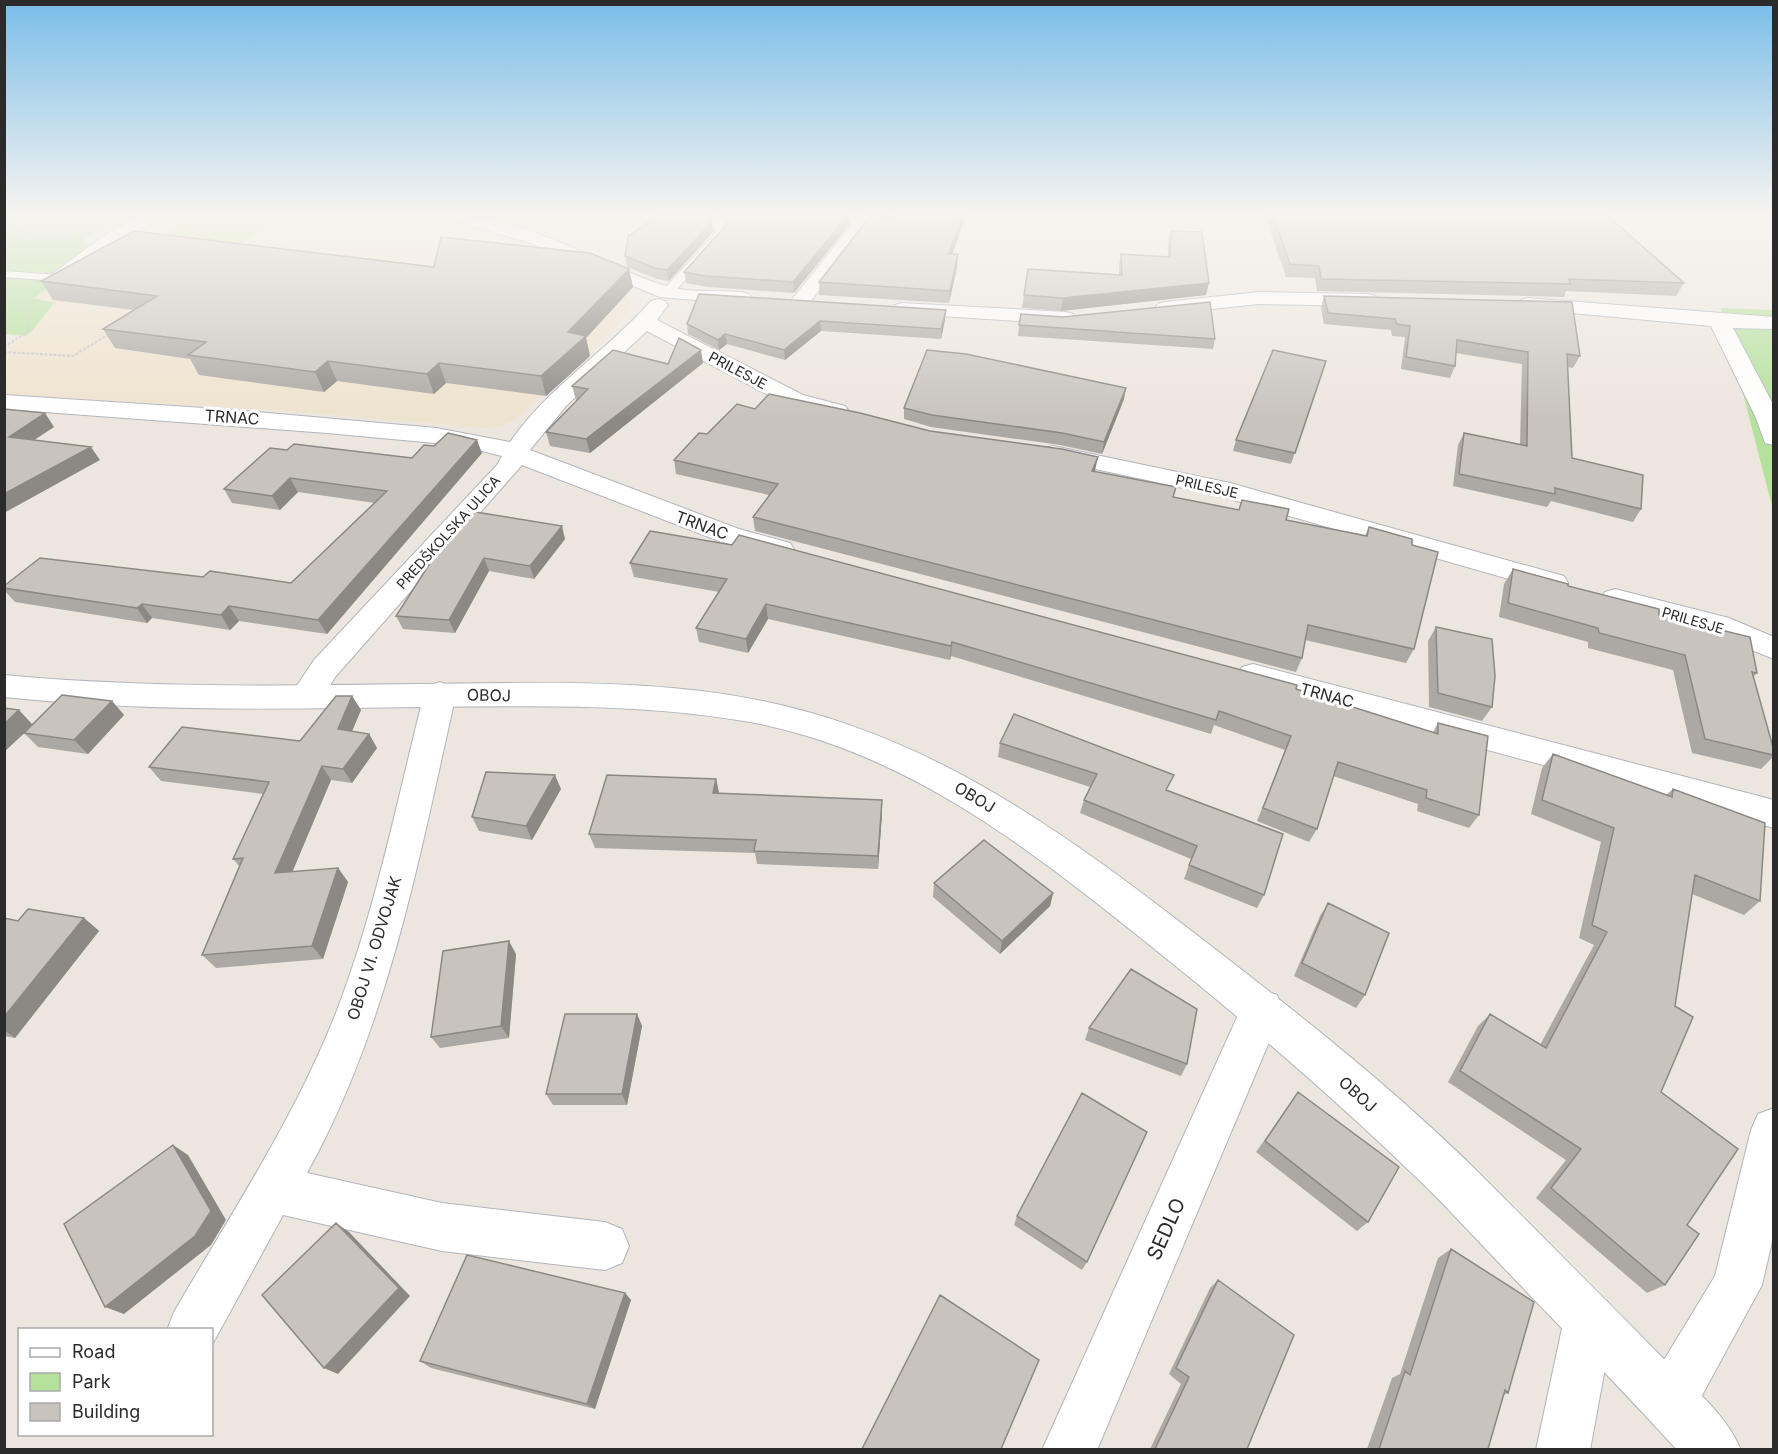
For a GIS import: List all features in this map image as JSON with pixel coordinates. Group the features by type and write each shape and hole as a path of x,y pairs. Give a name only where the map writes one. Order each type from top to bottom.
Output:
{"street":[{"path":"640,283 666,294 824,304"},
{"path":"800,302 815,283"},
{"name":"PREDŠKOLSKA ULICA","path":"306,696 325,668 507,469 515,450 583,376 645,322 666,294"},
{"path":"1143,310 1259,298 1387,301"},
{"path":"1503,304 1574,305 1720,323 1773,323"},
{"path":"883,307 1061,319 1084,316"},
{"name":"PRILESJE","path":"645,322 795,400 862,418"},
{"path":"1720,323 1768,418 1773,438"},
{"name":"TRNAC","path":"4,402 268,419 480,441 515,450 537,462 729,535 809,557"},
{"name":"PRILESJE","path":"1025,449 1060,454 1221,488 1586,592 1718,625 1773,649"},
{"name":"TRNAC","path":"1222,667 1773,814"},
{"name":"OBOJ","path":"4,686 135,693 306,696 440,694 592,696 679,702 750,710 809,723 883,748 961,787 1050,844 1262,1009 1426,1154 1714,1449"},
{"name":"OBOJ VI. ODVOJAK","path":"193,1328 304,1133 359,1006 386,919 440,694"},
{"name":"SEDLO","path":"1070,1449 1262,1009"},
{"path":"1669,1402 1737,1285 1773,1130"},
{"path":"272,1189 442,1227 605,1246"},
{"path":"1563,1449 1589,1319"}],"lane":[{"path":"666,294 676,283"}],"path":[{"path":"4,350 30,330"},
{"path":"4,350 74,356 114,332"}],"shaded area":[{"path":"57,283 599,283 630,299 631,307 617,326 514,420 498,427 485,428 277,410 5,395 4,350 33,331 54,303 33,298"}],"green space":[{"path":"5,283 58,283 34,298 54,303 33,330 26,336 5,334"},
{"path":"1721,308 1773,310 1773,510"}],"building":[{"path":"55,283 616,283 568,332 586,336 541,376 439,363 427,374 328,361 315,372 188,355 206,342 103,329 157,296"},
{"path":"831,283 952,283 950,291"},
{"path":"1026,283 1209,283 1063,298 1024,295"},
{"path":"1513,283 1570,283 1570,284"},
{"path":"699,294 946,310 941,329 820,321 784,350 725,334 718,340 687,324"},
{"path":"1324,296 1572,302 1580,356 1567,354 1572,458 1643,475 1641,509 1555,488 1555,494 1459,474 1464,433 1527,446 1528,352 1457,340 1455,366 1406,357 1410,326 1397,324 1395,319 1328,313"},
{"path":"1210,302 1215,339 1019,325 1021,314 1063,317"},
{"path":"679,338 701,350 586,439 546,432 588,389 572,386 613,350 668,364"},
{"path":"927,350 966,354 1126,388 1104,442 1062,433 932,415 904,408"},
{"path":"1273,350 1326,361 1295,453 1236,440"},
{"path":"769,394 860,413 930,431 1062,449 1098,457 1092,471 1176,487 1173,497 1239,510 1242,500 1289,509 1286,520 1367,536 1369,527 1412,539 1412,545 1438,552 1414,649 1308,625 1302,658 753,517 778,484 674,460 699,433 707,434 737,404 755,409"},
{"path":"4,409 45,413 9,437 91,447 4,494"},
{"path":"448,433 477,440 318,620 229,606 221,615 142,604 137,608 4,588 40,558 203,577 210,571 291,583 387,491 290,478 272,496 224,489 270,448 287,450 294,444 412,458 424,445 434,446"},
{"path":"469,511 562,526 530,566 484,558 449,620 396,616 450,532"},
{"path":"650,531 732,545 739,535 1297,685 1296,689 1438,734 1438,723 1488,736 1479,815 1426,798 1427,790 1338,762 1317,829 1263,808 1291,736 1219,711 1216,720 952,642 951,646 766,604 746,639 696,628 727,579 630,563"},
{"path":"1513,569 1568,584 1568,586 1659,609 1659,615 1750,637 1757,673 1752,672 1773,747 1773,755 1705,739 1685,655 1599,633 1598,628 1508,603"},
{"path":"1436,627 1492,639 1495,676 1492,707 1438,693"},
{"path":"62,695 112,701 74,740 24,733"},
{"path":"336,696 352,696 338,729 369,734 343,769 322,766 275,873 338,868 312,946 202,955 243,858 233,859 269,782 149,767 182,727 300,741"},
{"path":"4,708 19,710 4,724"},
{"path":"1014,714 1174,775 1166,790 1283,834 1264,895 1189,865 1197,846 1084,800 1097,774 1000,743"},
{"path":"1553,754 1672,797 1673,789 1765,823 1760,901 1695,875 1675,1006 1693,1017 1661,1092 1738,1149 1687,1225 1699,1234 1665,1285 1551,1188 1581,1149 1460,1071 1490,1014 1546,1048 1607,932 1592,925 1614,828 1542,800"},
{"path":"486,772 555,775 526,826 472,817"},
{"path":"607,775 716,779 713,793 882,800 878,856 754,851 756,840 589,834"},
{"path":"984,840 1053,893 1002,941 934,883"},
{"path":"1328,903 1389,933 1365,995 1302,963"},
{"path":"28,909 84,918 4,1017 4,918 18,921"},
{"path":"509,941 501,1026 431,1037 443,951"},
{"path":"1131,969 1197,1009 1187,1064 1089,1028"},
{"path":"565,1014 637,1014 622,1094 546,1094"},
{"path":"1298,1092 1399,1167 1368,1222 1265,1141"},
{"path":"1082,1093 1147,1132 1087,1262 1017,1216"},
{"path":"173,1145 211,1211 195,1236 105,1307 64,1224"},
{"path":"336,1223 399,1288 324,1368 262,1295"},
{"path":"1451,1249 1534,1302 1508,1393 1505,1390 1488,1449 1379,1449 1405,1371 1410,1375"},
{"path":"467,1255 625,1293 587,1404 420,1361"},
{"path":"1218,1280 1294,1335 1247,1449 1155,1449 1189,1377 1176,1368"},
{"path":"940,1295 1039,1360 1001,1449 862,1449"}]}
